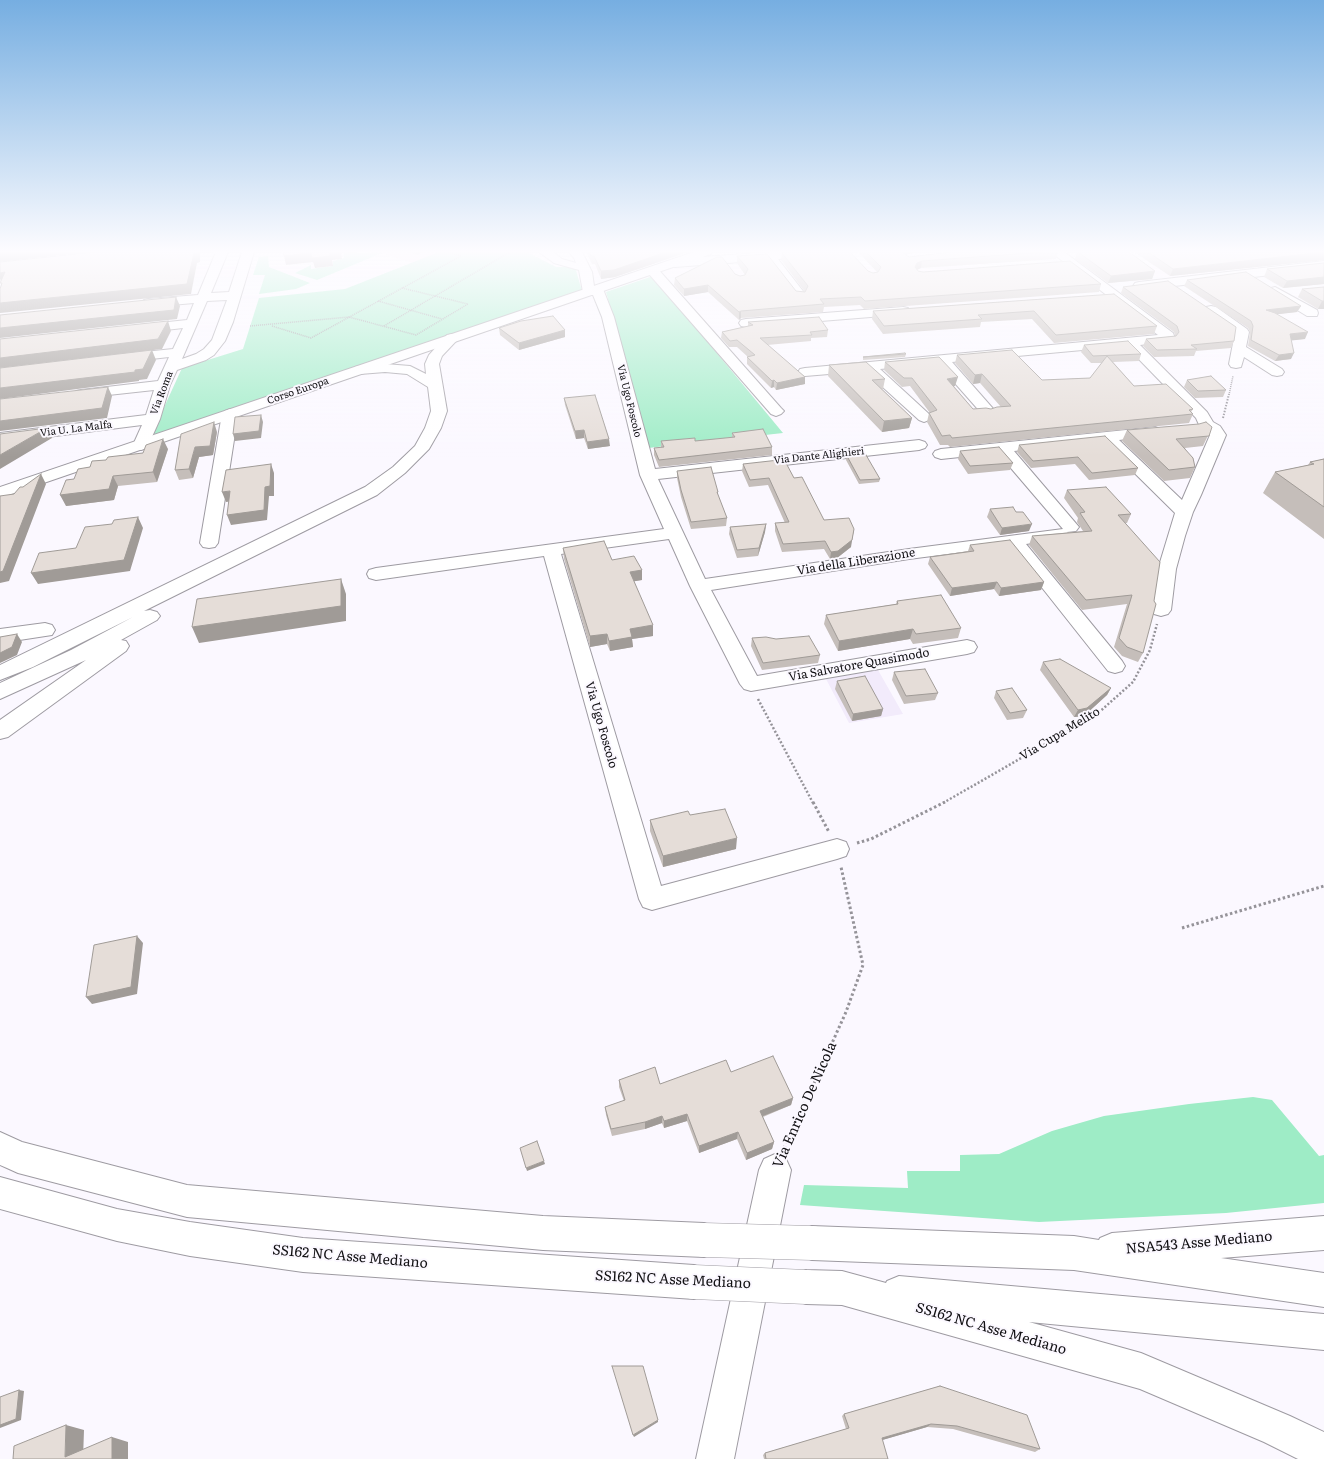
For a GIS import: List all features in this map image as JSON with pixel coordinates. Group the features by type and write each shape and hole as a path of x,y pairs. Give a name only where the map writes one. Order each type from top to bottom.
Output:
{"main road":[{"name":"Via Roma","path":"141,445 152,420 163,384 180,352 193,320"},
{"path":"172,367 201,357 209,352 218,341 226,320"},
{"name":"Corso Europa","path":"0,493 506,320"},
{"name":"Via Ugo Foscolo","path":"609,320 648,475 699,586 751,684"},
{"path":"696,320 776,411"},
{"path":"746,323 783,320"},
{"path":"804,372 1132,343 1168,338 1149,320"},
{"path":"1225,320 1242,332 1236,364"},
{"path":"131,330 192,323"},
{"path":"0,673 26,662 371,491 399,470 421,449 433,428 439,411 432,364 436,355 452,338"},
{"path":"1132,343 1202,415 1206,421 1203,427 1218,434 1193,495 1184,512 1167,569 1160,610"},
{"path":"1239,348 1277,372"},
{"path":"115,359 180,352"},
{"path":"403,355 418,357 432,364"},
{"path":"403,355 410,370"},
{"path":"942,360 988,412"},
{"path":"868,366 924,417"},
{"path":"360,370 385,368 410,370 434,384"},
{"path":"70,396 163,384"},
{"path":"209,543 230,414"},
{"name":"Via U. La Malfa","path":"0,438 152,420"},
{"path":"941,454 1170,430"},
{"path":"1107,437 1184,512"},
{"name":"Via Dante Alighieri","path":"648,475 919,445"},
{"name":"Via della Liberazione","path":"699,586 1013,540 1071,530 1002,447"},
{"path":"0,692 78,654 157,612 313,521"},
{"path":"376,574 674,533"},
{"path":"1013,540 1115,666"},
{"name":"Via Ugo Foscolo","path":"551,550 652,899 837,849"},
{"path":"0,731 120,646 157,612"},
{"path":"0,636 45,630"},
{"name":"Via Salvatore Quasimodo","path":"751,684 967,647"},
{"path":"0,1148 18,1157 187,1201 543,1233 1074,1253 1324,1290"},
{"name":"Via Enrico De Nicola","path":"715,1459 775,1170"},
{"name":"SS162 NC Asse Mediano","path":"0,1193 117,1225 190,1239 303,1255 694,1282 842,1288 1141,1371 1276,1429 1324,1452"},
{"name":"NSA543 Asse Mediano","path":"1074,1253 1324,1233"},
{"path":"842,1288 1324,1332"}],"path":[{"path":"250,326 319,320"},
{"path":"270,325 311,338 343,320"},
{"path":"361,320 416,335 441,320"},
{"path":"383,326 393,320"},
{"path":"1203,427 1221,426 1236,364"},
{"name":"Via Cupa Melito","path":"837,849 871,839 937,806 1096,714 1133,682 1150,650 1160,610"},
{"name":"Via Enrico De Nicola","path":"751,684 837,849 863,965 846,1012 775,1170"},
{"path":"1182,928 1324,886"}],"shaded area":[{"path":"878,670 903,714 849,723 826,679"}],"green space":[{"path":"252,320 497,320 150,438 182,368 243,349"},
{"path":"614,320 690,320 783,433 648,448"},
{"path":"1253,1097 1272,1100 1319,1156 1324,1155 1324,1203 1226,1213 1039,1222 800,1205 804,1185 908,1188 907,1171 960,1171 960,1155 999,1154 1052,1131 1104,1116"}],"building":[{"path":"0,320 76,320 0,328"},
{"path":"557,320 565,330 519,343 499,328 521,321"},
{"path":"775,320 821,320 828,330 810,332 812,335 760,338 805,377 777,383 774,380 772,381 747,357 755,355 737,340 730,341 722,332 753,325 748,322"},
{"path":"880,320 967,320 884,326"},
{"path":"1042,320 1149,320 1157,326 1056,335"},
{"path":"1169,320 1226,320 1236,327 1234,341 1191,345 1197,349 1157,350 1146,339 1176,336 1179,332 1177,326"},
{"path":"1250,320 1287,320 1308,332 1290,334 1294,353 1279,355 1251,340 1253,326"},
{"path":"168,321 158,339 0,358 0,339"},
{"path":"1128,341 1141,354 1093,356 1084,345"},
{"path":"152,350 143,369 135,370 135,372 0,388 0,368"},
{"path":"1012,350 1042,380 1090,378 1107,356 1134,386 1166,384 1193,409 1189,410 1193,414 952,438 950,435 942,436 929,413 937,410 912,378 904,378 885,362 939,357 958,377 947,379 973,409 991,409 1011,406 982,374 975,375 957,355"},
{"path":"905,353 906,354 863,357"},
{"path":"866,362 885,379 872,380 912,418 884,421 829,365"},
{"path":"1211,376 1226,390 1198,391 1187,380"},
{"path":"108,387 102,408 0,421 0,399"},
{"path":"595,395 609,439 587,442 584,430 575,431 564,398"},
{"path":"261,415 259,431 233,434 235,417"},
{"path":"214,422 210,446 195,447 189,469 175,470 181,434"},
{"path":"1206,422 1212,427 1209,436 1176,439 1193,458 1195,467 1169,470 1127,430 1199,424"},
{"path":"47,428 0,455 0,434"},
{"path":"763,429 772,447 659,460 654,448 664,447 661,441 695,438 695,441 735,437 732,433"},
{"path":"1105,436 1138,468 1092,473 1078,457 1033,461 1019,445"},
{"path":"163,439 153,472 113,476 109,489 60,495 66,480 74,479 78,469 90,467 92,461 106,460 108,457 143,453 146,445"},
{"path":"999,447 1013,463 970,466 960,451"},
{"path":"866,455 880,479 860,480 847,456"},
{"path":"1324,459 1324,507 1275,472 1314,464 1310,462"},
{"path":"779,460 781,464 786,463 794,478 802,477 824,520 849,518 854,529 852,540 838,551 831,552 825,541 783,544 775,523 789,522 769,478 750,480 743,464"},
{"path":"271,464 270,486 265,487 264,510 227,515 230,491 222,492 226,470"},
{"path":"711,467 717,492 727,518 691,522 677,471"},
{"path":"41,474 3,571 0,572 0,496 14,494 20,487 23,487"},
{"path":"1106,487 1131,514 1118,515 1160,562 1154,601 1156,604 1143,653 1127,647 1119,638 1132,595 1086,600 1032,536 1092,531 1080,513 1085,512 1067,490"},
{"path":"1013,507 1016,512 1023,512 1032,524 1002,528 990,509"},
{"path":"138,517 124,560 31,573 39,553 76,548 85,527 112,524 114,520"},
{"path":"766,524 759,548 737,550 730,527"},
{"path":"1010,540 1044,582 1001,588 997,582 952,588 930,557 974,551 970,545"},
{"path":"604,541 612,560 634,556 642,570 630,572 653,625 630,629 632,637 609,641 607,634 590,636 563,548"},
{"path":"341,579 341,606 192,627 197,599"},
{"path":"941,595 961,628 916,634 913,629 839,641 826,615 898,604 897,601"},
{"path":"17,634 12,647 0,653 0,637"},
{"path":"809,636 820,655 763,663 752,638 766,637 776,639"},
{"path":"1060,659 1111,688 1087,708 1078,710 1043,662"},
{"path":"925,669 938,693 906,696 894,672"},
{"path":"865,676 883,709 853,714 837,681"},
{"path":"1012,688 1027,710 1010,713 996,691"},
{"path":"725,809 737,838 663,856 650,820 688,811 690,815"},
{"path":"137,936 131,987 86,997 94,945"},
{"path":"773,1056 793,1098 760,1111 774,1142 747,1153 738,1132 699,1146 687,1114 664,1121 662,1116 645,1122 611,1129 605,1107 625,1100 619,1080 655,1067 660,1084 726,1060 731,1072"},
{"path":"537,1141 544,1161 526,1168 520,1148"},
{"path":"612,1366 643,1366 658,1420 633,1435"},
{"path":"940,1386 1027,1415 1040,1449 957,1426 931,1424 882,1438 888,1459 766,1459 765,1453 849,1428 844,1414"},
{"path":"19,1390 16,1419 0,1425 0,1397"},
{"path":"66,1425 65,1457 112,1437 112,1459 13,1459 14,1446"}]}
